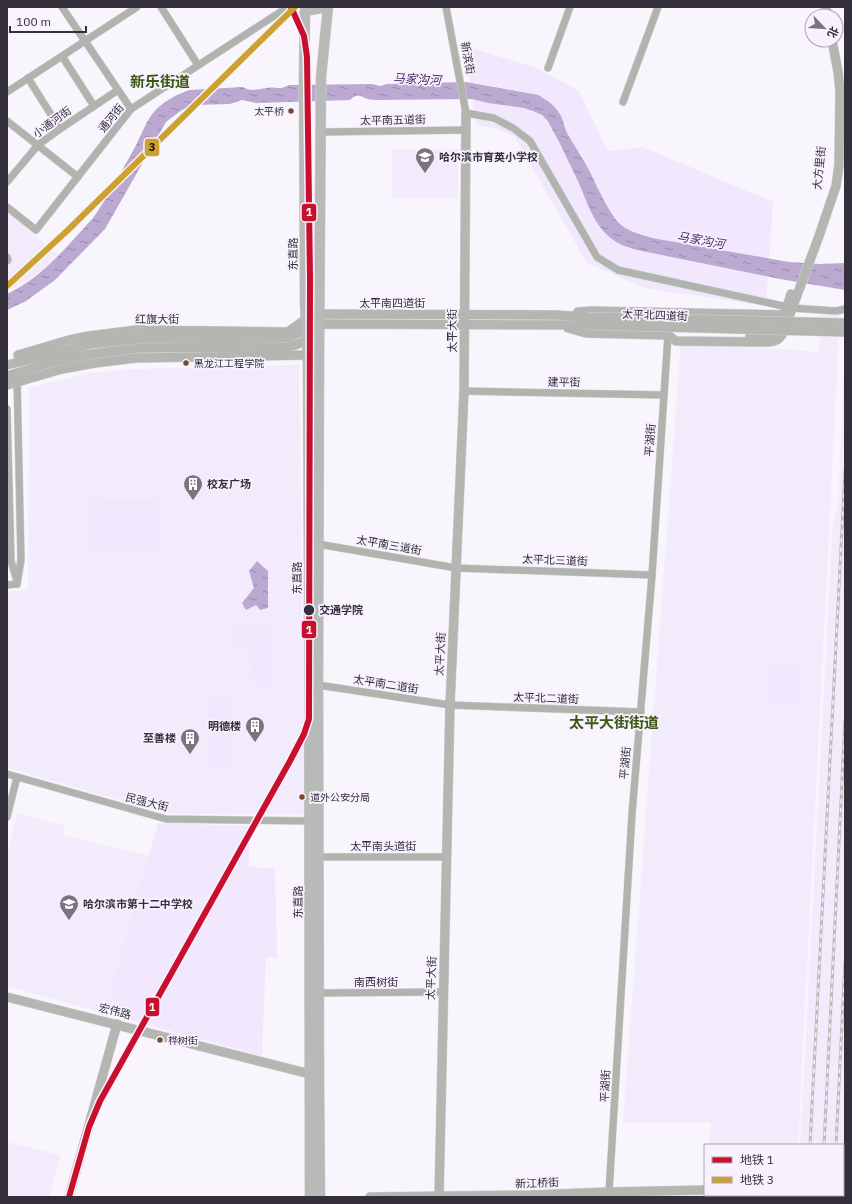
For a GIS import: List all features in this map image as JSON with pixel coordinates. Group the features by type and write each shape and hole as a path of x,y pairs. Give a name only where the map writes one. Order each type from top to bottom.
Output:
{"highway":[{"path":"305,8 328,7"},
{"name":"东直路","path":"310,1197 310,1074 318,857 318,544 321,77 328,7"},
{"name":"东直路","path":"305,8 304,110 306,330 308,355 310,821 320,1197"}],"main road":[{"name":"大方里街","path":"552,324 586,333 668,335 676,341 771,342 778,340 782,335 788,311 828,198 832,177 835,127 835,92 829,48"},
{"name":"大方里街","path":"812,246 834,196 838,175 840,91 834,48"},
{"name":"太平大街","path":"439,1197 450,705 464,391 466,113"},
{"path":"556,316 591,310 788,311"},
{"name":"太平北四道街","path":"464,315 556,316 588,321 845,332"},
{"name":"太平南四道街","path":"320,319 464,315"},
{"name":"红旗大街","path":"7,359 68,340 89,336 136,330 288,332 306,319"},
{"path":"288,343 320,319"},
{"path":"7,385 17,377 56,361 91,354 139,348 288,343 307,341 320,319"},
{"name":"太平南四道街","path":"320,319 464,325"},
{"name":"太平北四道街","path":"464,325 552,324 588,321 845,324"},
{"name":"红旗大街","path":"7,365 91,344 137,339 288,343"},
{"path":"7,376 17,377 95,363 136,358 308,355"},
{"name":"宏伟路","path":"7,997 310,1074"},
{"path":"69,1197 118,1024"},
{"name":"新江桥街","path":"370,1197 531,1196 609,1192 638,1194 704,1190"}],"street":[{"path":"62,7 131,109"},
{"path":"7,92 137,7"},
{"path":"161,7 198,65"},
{"name":"通河街","path":"7,207 36,230 131,109 288,7"},
{"name":"新滨街","path":"446,7 466,113"},
{"path":"548,68 570,7"},
{"path":"622,102 658,7"},
{"path":"62,56 94,106"},
{"path":"28,78 60,129"},
{"name":"小通河街","path":"7,182 38,145 118,90"},
{"path":"466,113 494,118 513,128 530,141 597,257 618,270 788,311 836,311 845,309"},
{"path":"7,121 78,177"},
{"name":"太平南五道街","path":"321,132 466,130"},
{"name":"平湖街","path":"609,1192 632,814 652,575 668,335"},
{"path":"17,377 21,560 17,584"},
{"name":"建平街","path":"464,391 664,395"},
{"path":"7,409 11,561 17,584"},
{"name":"太平南三道街","path":"318,544 456,568"},
{"name":"太平北三道街","path":"456,568 652,575"},
{"path":"7,585 17,584"},
{"name":"太平南二道街","path":"318,685 450,705"},
{"name":"太平北二道街","path":"450,705 640,712"},
{"name":"民强大街","path":"7,774 166,819 310,821"},
{"path":"7,816 17,777"},
{"name":"太平南头道街","path":"318,857 447,857"},
{"name":"南西树街","path":"314,993 443,992"}],"shaded area":[{"path":"463,46 535,67 579,91 608,151 643,147 773,202 766,306 645,288 587,263 514,136 497,129 477,125"},
{"name":"哈尔滨市育英小学校","path":"458,149 458,198 392,198 392,150"},
{"path":"7,212 58,255 42,270 25,282 7,291"},
{"path":"840,312 798,1144 709,1144 711,1123 623,1123 681,342 819,352 821,313"},
{"path":"845,343 845,1197 796,1197 844,1196 844,1144 800,1144 833,521 838,507"},
{"name":"黑龙江工程学院","path":"299,365 304,814 179,814 155,810 7,768 7,592 28,590 29,388 89,373 122,370"},
{"path":"87,499 159,500 158,551 86,550"},
{"path":"250,626 250,637 231,637 231,627"},
{"path":"251,626 270,626 270,637 252,637"},
{"path":"249,638 250,649 231,649 231,639"},
{"path":"252,638 270,638 270,649 252,649"},
{"path":"252,650 270,650 271,661 252,661"},
{"path":"252,662 271,662 271,673 252,673"},
{"path":"768,664 801,665 799,703 767,701"},
{"path":"252,674 271,674 271,685 252,685"},
{"path":"209,699 234,699 234,768 208,768"},
{"name":"哈尔滨市第十二中学校","path":"18,813 65,826 63,835 149,856 104,1013 7,986 7,855"},
{"path":"158,823 249,826 249,867 275,868 277,957 266,958 262,1056 104,1013"},
{"path":"7,1142 60,1155 49,1197 7,1197"}],"water":[{"path":"466,82 538,95 547,100 560,115 567,133 589,170 612,215 628,230 652,238 789,262 820,264 845,263 845,290 780,279 637,250 618,243 605,233 595,220 556,135 547,120 542,115 533,111 524,108 488,103 472,99 375,100 357,96 350,100 256,103 242,100 230,104 193,105 182,110 166,122 105,229 55,280 26,301 7,310 7,294 32,279 43,270 64,250 93,218 104,202 134,149 150,117 161,105 174,97 189,90 243,87 246,89 255,90 282,88 289,85 372,84 380,86 387,84"},
{"path":"257,561 268,571 268,608 260,610 256,605 246,610 242,603 254,588 249,571"}],"railway":[{"path":"810,1144 845,471"},
{"path":"824,1144 845,721"},
{"path":"836,1144 845,962"}],"metro line":[{"name":"1","path":"69,1197 89,1127 100,1101 290,761 304,734 309,719 310,278 307,57 304,36 291,7"},
{"name":"3","path":"7,286 68,230 295,7"}],"place":[{"name":"太平桥","path":"291,111"},
{"name":"哈尔滨市育英小学校","path":"425,174"},
{"name":"黑龙江工程学院","path":"186,363"},
{"name":"校友广场","path":"193,501"},
{"name":"交通学院","path":"309,610"},
{"name":"明德楼","path":"255,743"},
{"name":"至善楼","path":"190,755"},
{"name":"道外公安分局","path":"302,797"},
{"name":"哈尔滨市第十二中学校","path":"69,921"},
{"name":"桦树街","path":"160,1040"}],"district":[{"name":"新乐街道","path":"160,81"},
{"name":"太平大街街道","path":"614,722"}],"water label":[{"name":"马家沟河","path":"417,79"},
{"name":"马家沟河","path":"701,240"}]}
